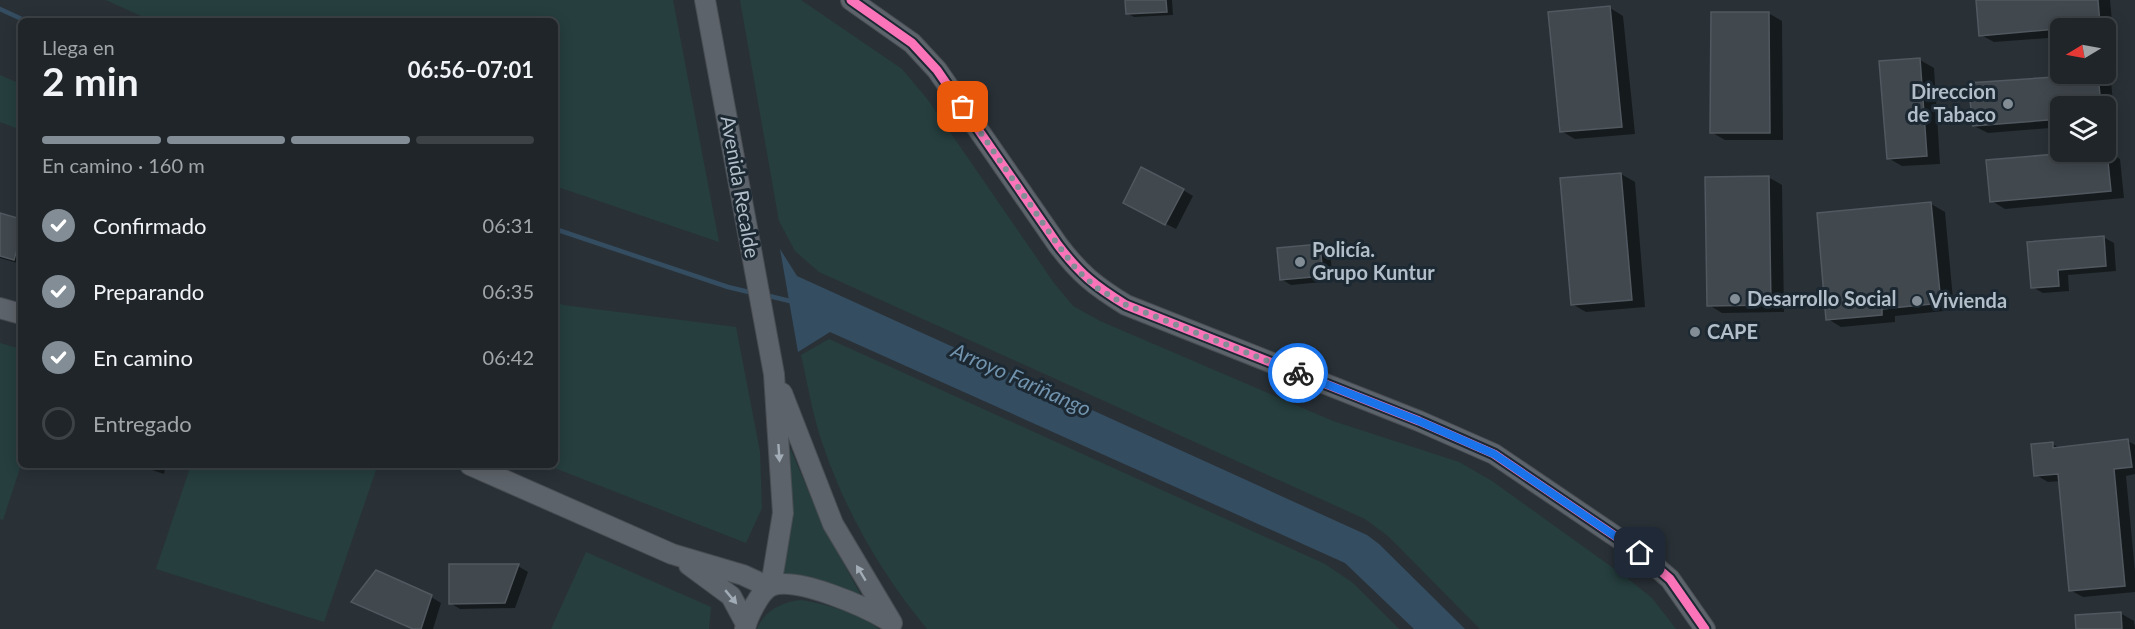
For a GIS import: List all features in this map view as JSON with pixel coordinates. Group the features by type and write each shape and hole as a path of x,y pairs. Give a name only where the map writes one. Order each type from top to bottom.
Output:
{"main road":[{"name":"Avenida Recalde","path":"705,0 774,374 783,513 770,587"},
{"path":"851,0 912,43 937,70 1058,245 1077,270 1097,288 1126,305 1419,421 1494,454 1640,553 1670,579 1705,629"},
{"path":"0,308 18,313"},
{"name":"Avenida Recalde","path":"774,374 833,524 895,626"},
{"path":"477,468 672,554 743,576 770,587 792,585 821,591 858,605 895,626"},
{"path":"672,554 723,588 731,596 745,627"},
{"path":"745,627 755,604 770,587"}],"green space":[{"path":"106,0 673,0 719,242 558,187 558,18 145,18"},
{"path":"740,0 801,0 902,69 928,100 1054,283 1073,306 1100,321 1333,421 1459,462 1492,481 1627,578 1652,598 1676,629 1480,629 1388,536 1365,519 819,272 795,251 779,221"},
{"path":"0,75 18,83 18,129 0,122"},
{"path":"558,303 736,327 760,452 762,508 746,543 555,468 558,468"},
{"path":"829,339 1325,564 1353,583 1399,629 927,629 880,565 854,519 823,445 813,412 801,355"},
{"path":"0,343 18,348 18,468 20,468 3,520 0,519"},
{"path":"788,443 824,528 862,597 808,577 782,574 792,509"},
{"path":"190,468 377,468 324,622 156,569"},
{"path":"586,552 711,607 709,629 551,629"},
{"path":"801,600 842,610 862,618 879,629 757,629 760,622 775,608"}],"water":[{"path":"780,249 797,276 1367,535 1379,544 1465,629 1414,629 1345,563 830,332 798,352"}],"building":[{"path":"1125,0 1166,0 1167,12 1126,14"},
{"path":"1976,0 2098,0 2099,18 2050,18 2050,30 1979,36"},
{"path":"1610,6 1622,127 1560,132 1548,12"},
{"path":"1711,12 1769,12 1770,133 1710,133"},
{"path":"1920,58 1927,156 1887,159 1879,61"},
{"path":"2050,77 2050,84 2099,84 2100,96 2050,96 2050,120 1973,126 1968,83"},
{"path":"2050,155 2050,162 2108,162 2111,191 1990,202 1986,160"},
{"path":"1141,167 1184,189 1165,225 1123,203"},
{"path":"1621,173 1632,300 1571,305 1560,178"},
{"path":"1769,176 1771,305 1707,306 1705,177"},
{"path":"1931,202 1941,303 1882,309 1882,315 1826,320 1817,213"},
{"path":"0,213 18,218 18,246 14,260 0,256"},
{"path":"2104,236 2106,266 2058,270 2059,286 2031,288 2027,242"},
{"name":"Policía. Grupo Kuntur","path":"1320,244 1323,276 1280,280 1277,248"},
{"path":"2128,439 2132,467 2114,469 2125,586 2069,591 2058,474 2034,476 2031,444 2053,442 2053,448"},
{"path":"449,564 519,564 505,603 449,604"},
{"path":"376,570 432,595 421,629 413,629 351,602"},
{"path":"2121,612 2122,629 2076,629 2075,615"}],"waterway":[{"name":"Arroyo Fariñango","path":"0,9 20,18"},
{"name":"Arroyo Fariñango","path":"558,230 728,287 753,293"},
{"name":"Arroyo Fariñango","path":"765,295 794,302"}],"cycle path":[{"path":"851,0 912,43 937,70 1058,245 1081,272 1097,285 1126,305 1419,421 1494,454 1640,553 1670,579 1705,629"}],"way so far":[{"path":"963,107 1058,245 1077,270 1097,288 1126,305 1298,373"}],"place":[{"name":"Direccion de Tabaco","path":"2008,104"},
{"name":"Policía. Grupo Kuntur","path":"1300,262"},
{"name":"Desarrollo Social","path":"1735,299"},
{"name":"Vivienda","path":"1917,301"},
{"name":"CAPE","path":"1695,332"}],"route":[{"path":"1298,373 1419,421 1494,454 1640,553"}]}
